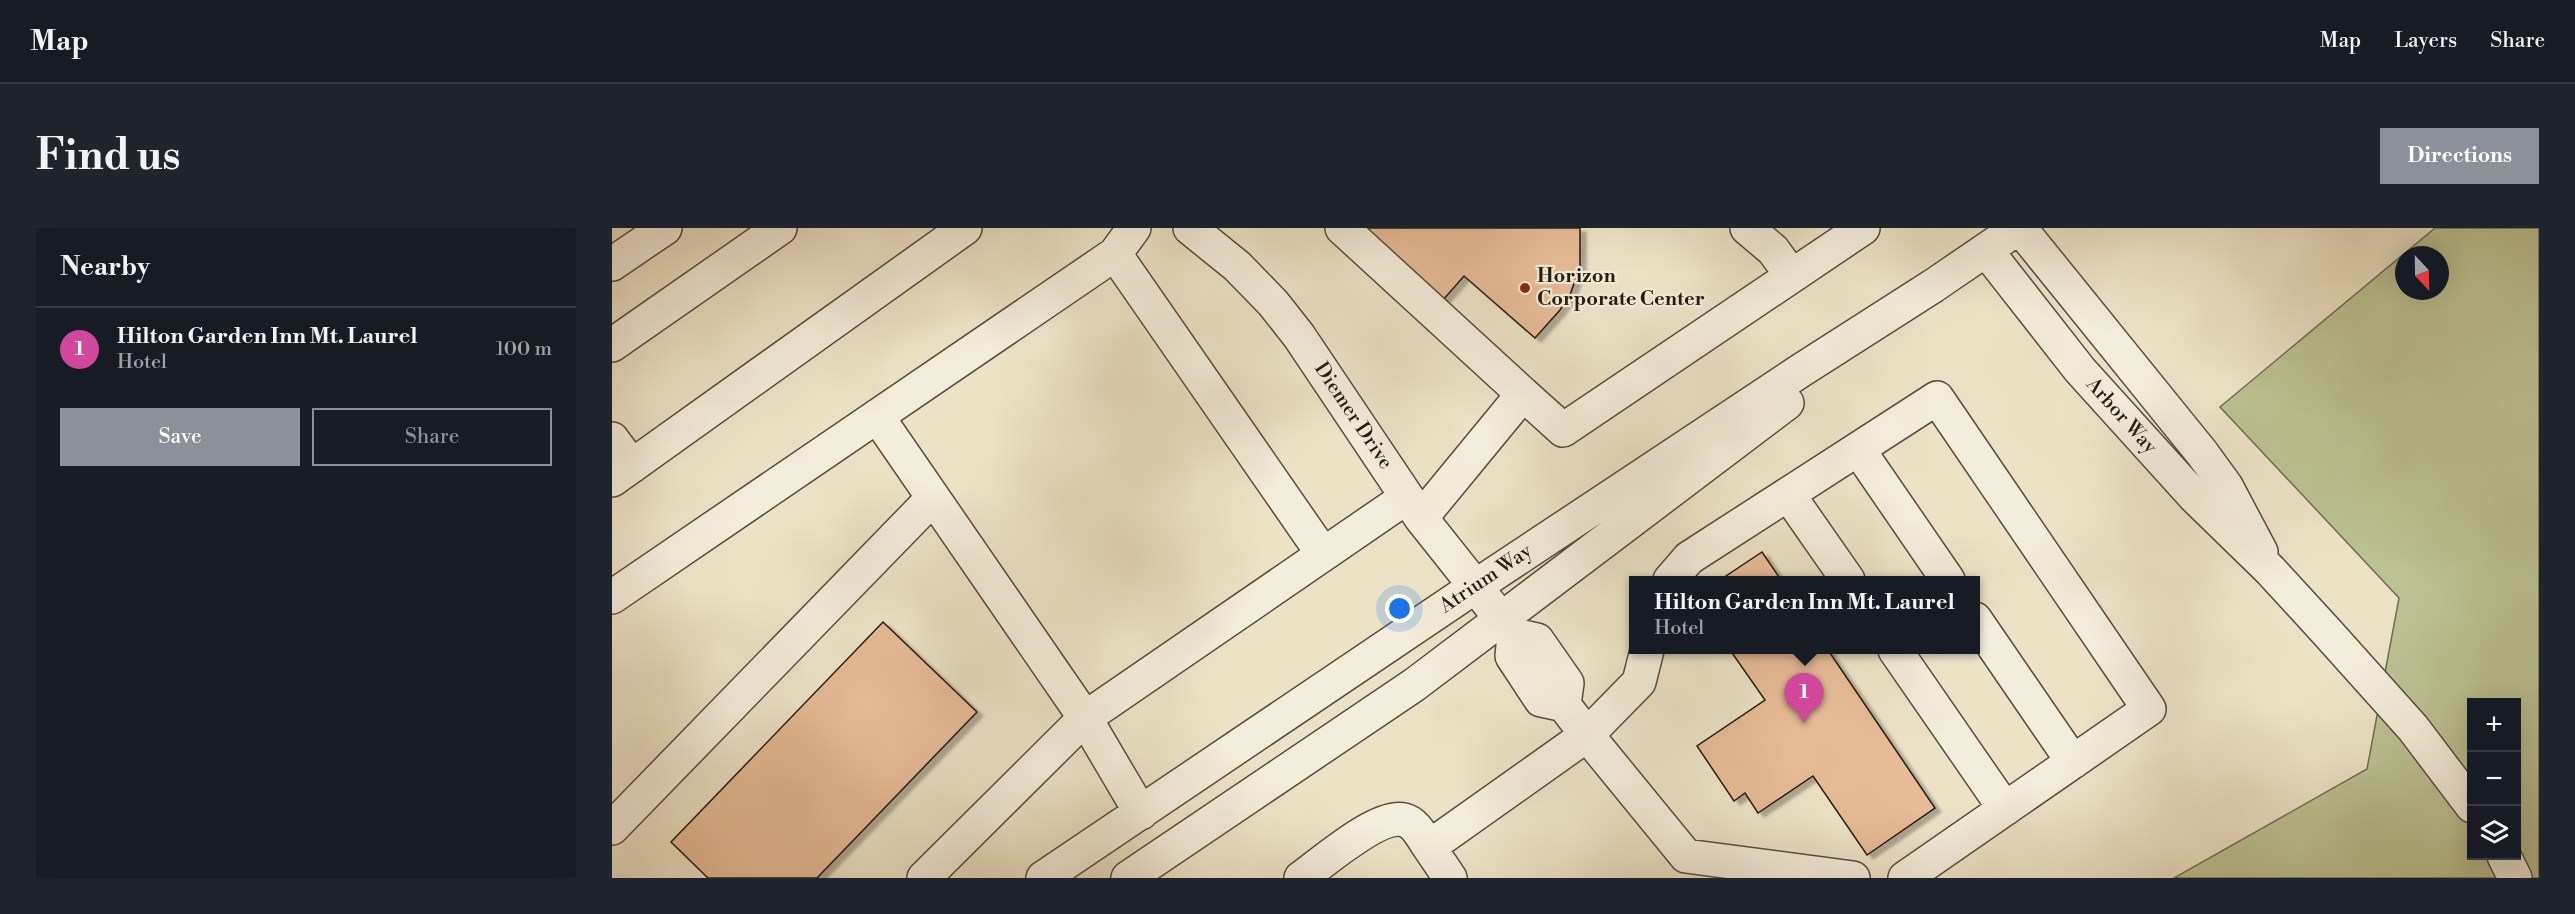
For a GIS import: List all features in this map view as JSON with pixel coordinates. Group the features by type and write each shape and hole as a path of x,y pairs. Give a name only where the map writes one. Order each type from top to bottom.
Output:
{"street":[{"path":"612,264 665,228"},
{"path":"612,345 780,228"},
{"path":"612,439 622,473 964,228"},
{"path":"612,597 1115,254 1134,228"},
{"name":"Diemer Drive","path":"1190,228 1237,266 1273,303 1299,336 1414,507 1508,627"},
{"path":"1342,228 1563,430 1863,228"},
{"path":"1747,228 1773,250 1792,276"},
{"name":"Atrium Way","path":"1043,878 1476,586 2019,228"},
{"name":"Arbor Way","path":"2019,228 2220,478 2247,522 2270,570"},
{"name":"Arbor Way","path":"1986,250 2080,370 2194,496 2270,570 2413,728 2467,799"},
{"path":"1115,254 1323,554"},
{"name":"Atrium Way","path":"1138,875 1414,686 1508,627 1566,568 1738,442 1934,286"},
{"path":"924,878 1085,718 1323,554 1414,507 1523,394"},
{"path":"1673,576 1689,558 1937,398 2149,710 1905,878"},
{"path":"877,416 1085,718 1140,813"},
{"path":"1858,449 1945,576"},
{"path":"1788,494 1845,576"},
{"path":"612,828 933,498"},
{"path":"1980,626 2073,762"},
{"path":"1508,627 1537,640 1567,683 1564,705 1686,856 1853,878"},
{"path":"1429,847 1587,735 1639,682 1646,654"},
{"path":"1898,654 2005,809"},
{"path":"1301,878 1374,827 1394,819 1405,820 1415,827 1450,878"},
{"path":"2506,860 2515,878"}],"green space":[{"path":"2435,228 2539,228 2539,878 2174,878 2367,769 2399,598 2220,407 2395,261 2395,300 2449,300 2449,246 2413,246"}],"building":[{"name":"Horizon Corporate Center","path":"1359,228 1580,228 1580,266 1570,295 1535,338 1464,276 1443,300"},
{"path":"1762,552 1778,576 1726,576"},
{"path":"883,622 977,712 817,878 708,878 671,842"},
{"path":"1733,654 1831,654 1935,808 1867,855 1813,776 1758,813 1745,793 1734,801 1697,746 1765,700"}],"place":[{"name":"Horizon Corporate Center","path":"1525,288"},
{"name":"Hilton Garden Inn Mt. Laurel","path":"1804,723"}]}
